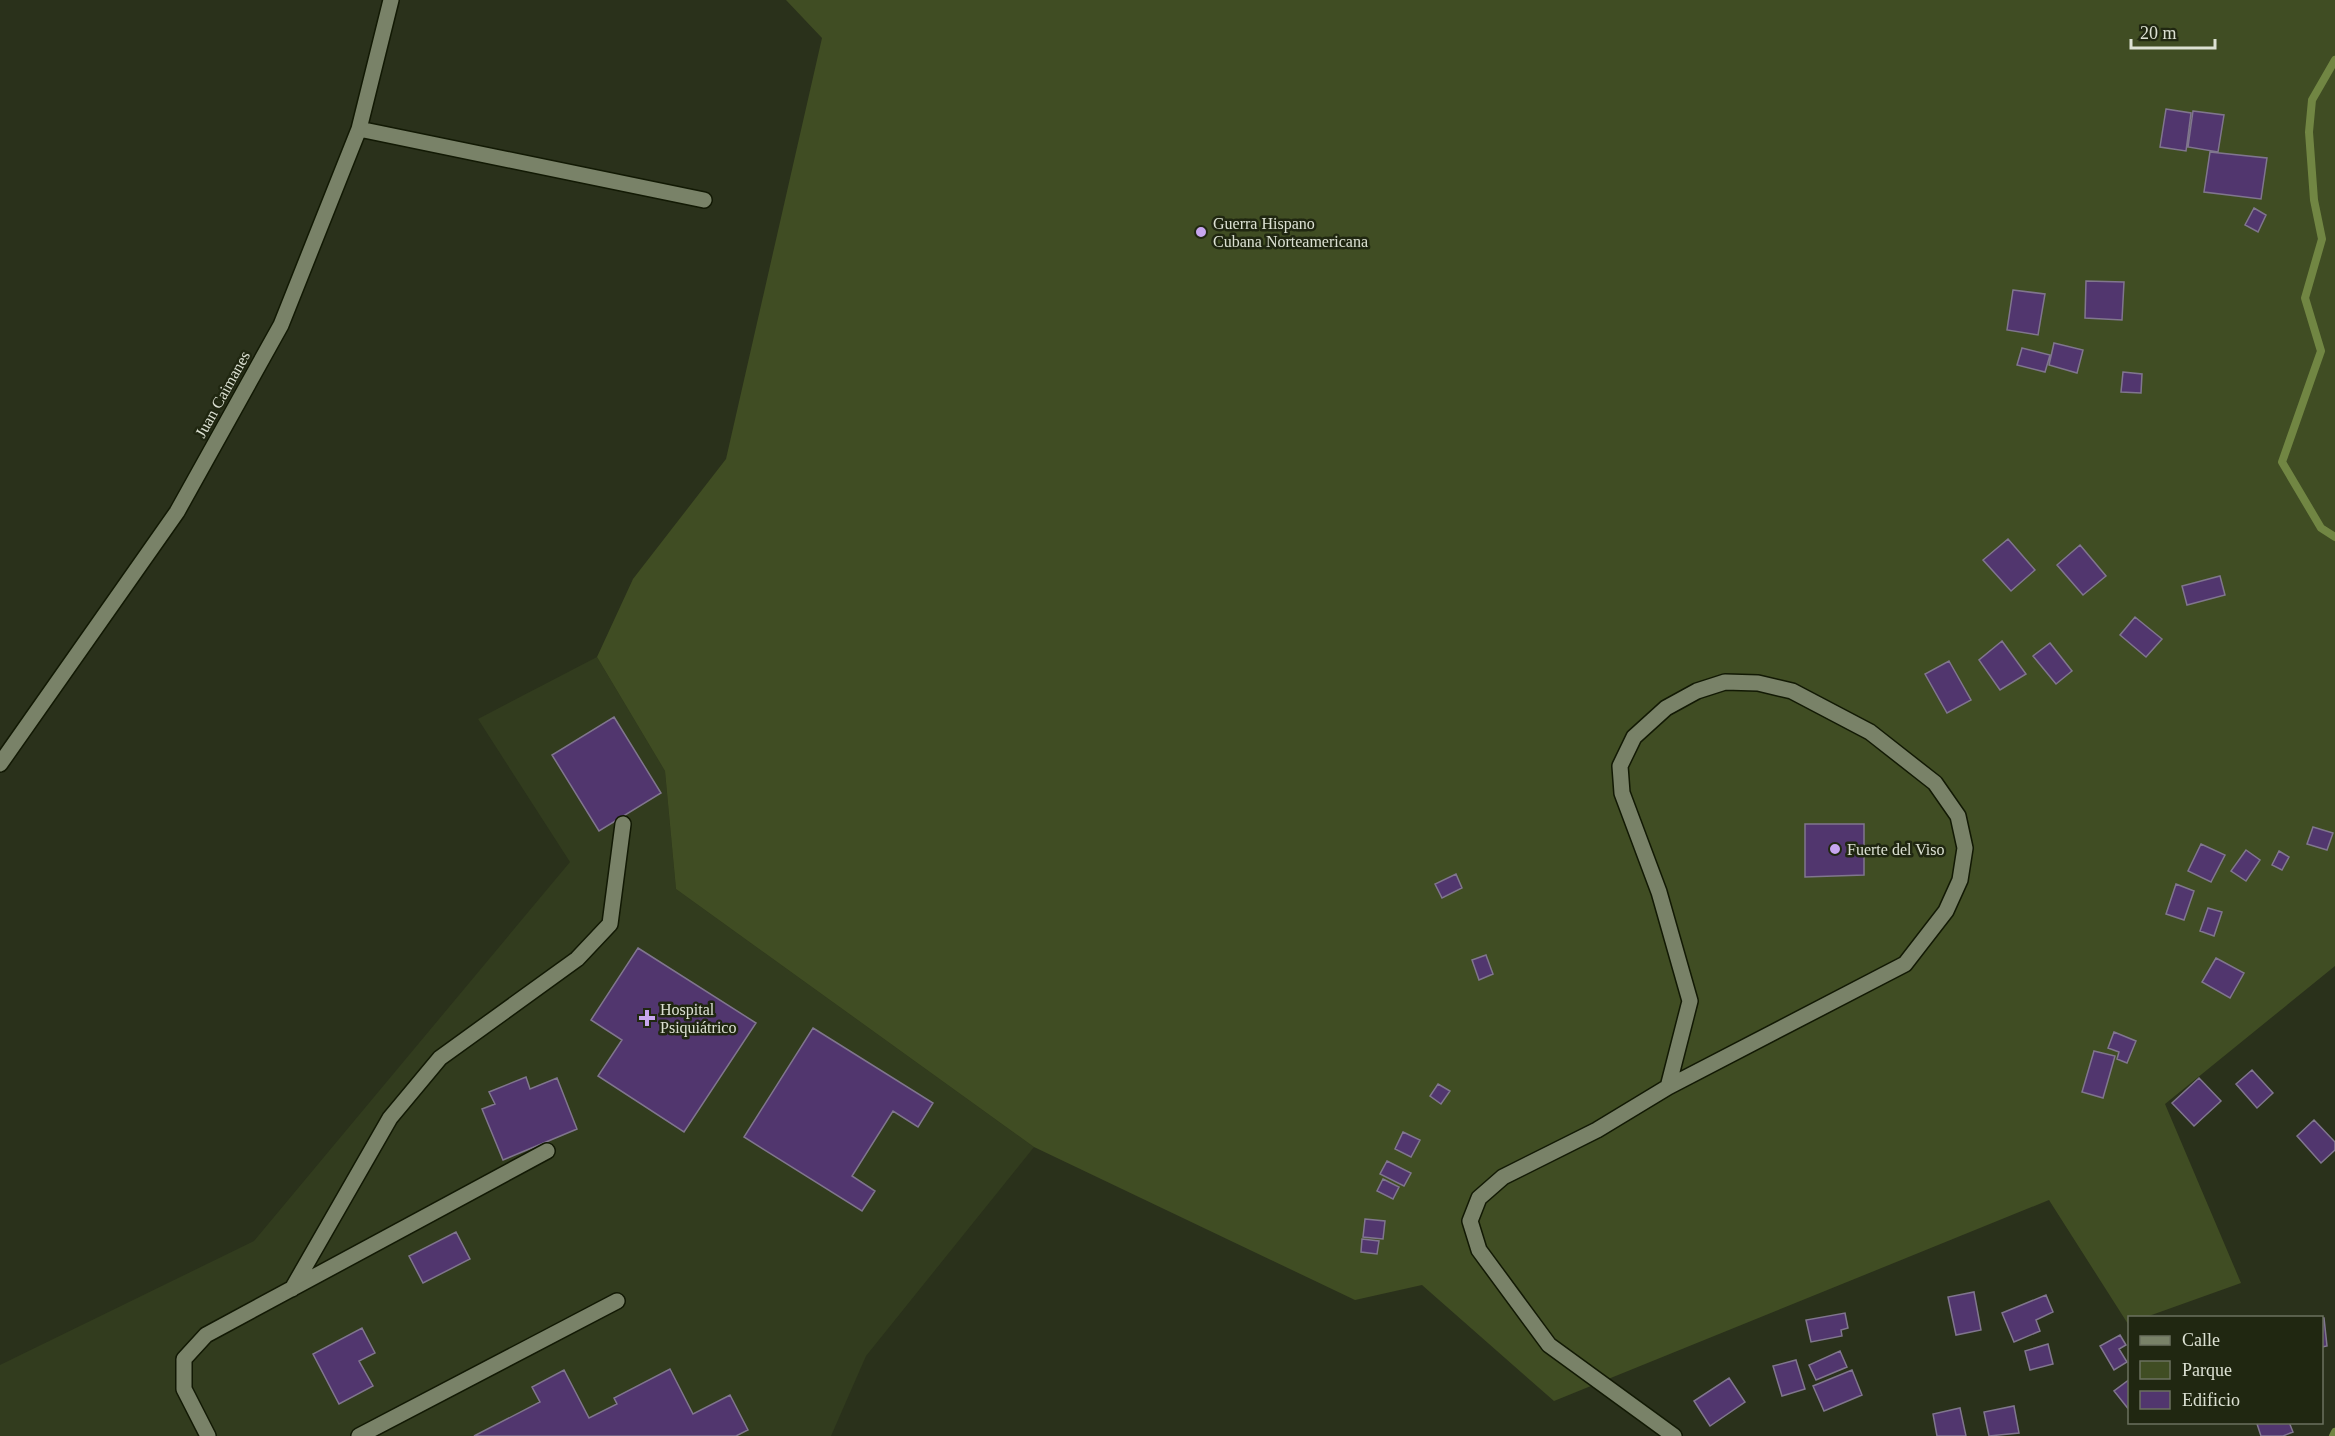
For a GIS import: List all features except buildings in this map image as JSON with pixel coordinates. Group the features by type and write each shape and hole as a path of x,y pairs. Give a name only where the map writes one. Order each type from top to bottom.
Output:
{"street":[{"name":"Juan Caimanes","path":"0,764 177,512 280,325 359,129 392,0"},
{"path":"359,129 704,200"},
{"path":"1668,1087 1690,1001 1659,891 1622,793 1620,766 1634,737 1666,708 1696,691 1725,682 1758,683 1792,691 1870,732 1935,783 1958,816 1965,848 1960,880 1946,911 1905,964 1668,1087 1597,1130 1503,1177 1479,1198 1470,1221 1479,1250 1549,1345 1674,1436"},
{"path":"292,1289 390,1118 440,1058 577,960 610,924 623,824"},
{"path":"208,1436 184,1389 184,1359 207,1335 547,1151"},
{"path":"359,1436 617,1301"}],"shaded area":[{"name":"Hospital Psiquiátrico","path":"597,657 665,771 676,889 1034,1147 866,1356 831,1436 0,1436 0,1365 254,1241 570,862 478,719"}],"green space":[{"path":"786,0 2335,0 2335,966 2165,1104 2241,1283 2149,1316 2128,1316 2128,1324 2049,1200 1554,1401 1422,1285 1355,1300 1034,1147 676,889 665,771 597,657 633,579 726,459 822,38"}],"waterway":[{"path":"2335,60 2312,100 2309,132 2314,200 2322,239 2305,298 2321,351 2282,462 2321,528 2335,537"},
{"path":"2333,1436 2335,1432"}],"place":[{"name":"Guerra Hispano Cubana Norteamericana","path":"1201,232"},
{"name":"Fuerte del Viso","path":"1835,849"},
{"name":"Hospital Psiquiátrico","path":"647,1018"}]}
